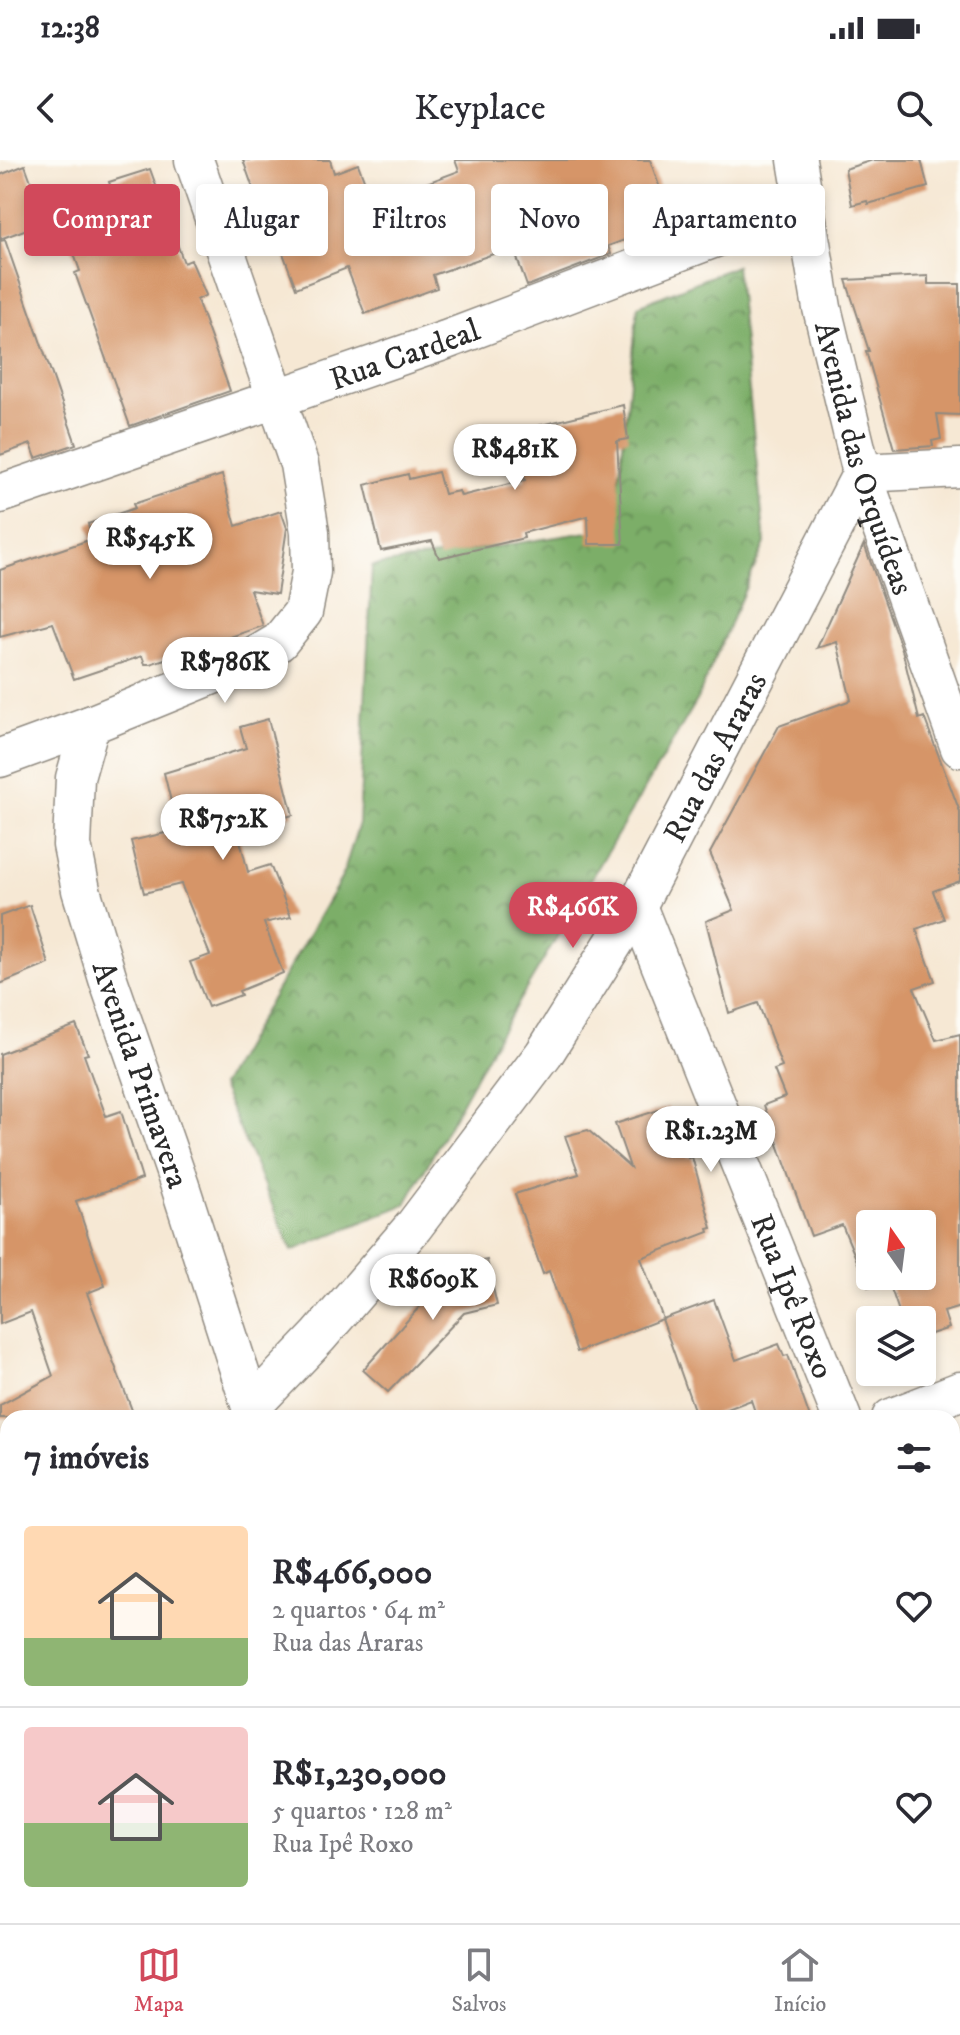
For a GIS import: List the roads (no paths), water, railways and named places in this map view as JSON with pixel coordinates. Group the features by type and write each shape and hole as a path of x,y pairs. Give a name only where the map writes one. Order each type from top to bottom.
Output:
{"street":[{"path":"0,758 226,671 279,642 303,612 311,572 310,532 299,464 194,160"},
{"name":"Avenida das Orquídeas","path":"797,160 801,184"},
{"name":"Rua Cardeal","path":"0,494 277,399 670,256"},
{"name":"Avenida das Orquídeas","path":"814,256 822,308 862,473 960,748"},
{"path":"862,473 960,468"},
{"name":"Rua das Araras","path":"257,1410 414,1226 544,1054 637,906 862,473"},
{"name":"Avenida Primavera","path":"90,725 75,778 72,845 81,890 253,1410"},
{"name":"Rua Ipê Roxo","path":"637,906 839,1410"},
{"path":"911,1410 960,1391"}]}
